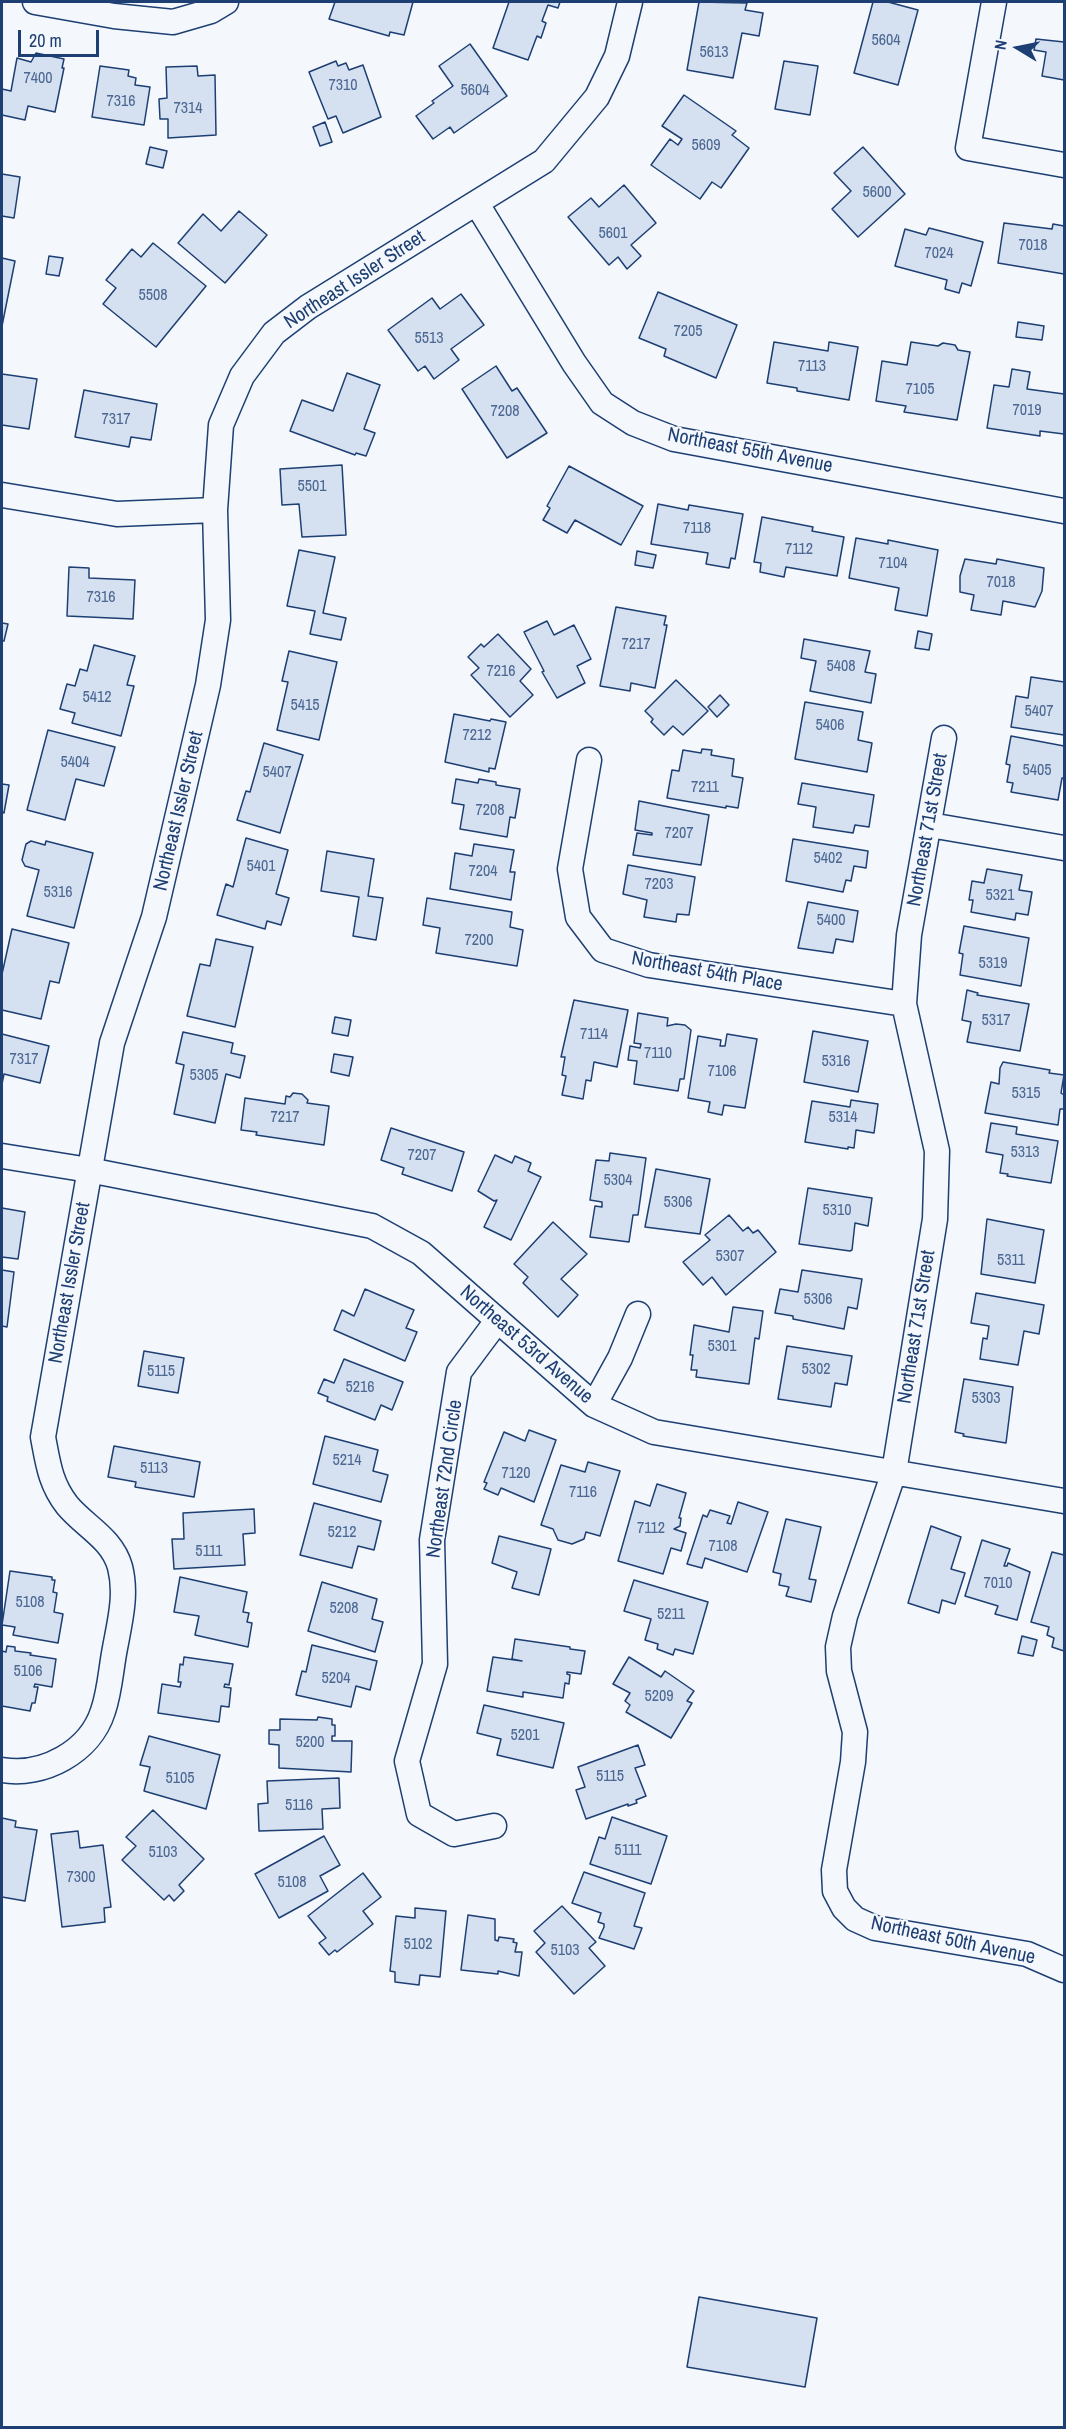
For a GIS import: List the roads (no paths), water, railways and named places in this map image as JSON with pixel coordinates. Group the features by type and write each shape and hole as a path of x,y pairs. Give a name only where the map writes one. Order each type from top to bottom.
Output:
{"street":[{"path":"35,2 114,16 173,21 211,11 226,2"},
{"name":"Northeast Issler Street","path":"2,1770 39,1770 68,1757 89,1736 103,1712 123,1602 119,1566 102,1537 68,1506 50,1476 43,1437 112,1042 154,917 208,685 218,620 214,510 221,425 242,376 274,333 308,307 544,161 597,97 617,56 630,2"},
{"path":"994,2 968,148 1065,165"},
{"name":"Northeast 55th Avenue","path":"477,204 574,363 602,403 633,423 674,439 1065,511"},
{"path":"2,495 117,514 214,510"},
{"name":"Northeast 71st Street","path":"844,1908 836,1891 834,1870 853,1762 855,1732 839,1671 837,1647 845,1616 894,1472 935,1219 937,1151 904,1004 909,935 944,738"},
{"name":"Northeast 54th Place","path":"589,760 570,869 578,917 603,950 649,965 904,1004"},
{"path":"930,825 1065,848"},
{"name":"Northeast 53rd Avenue","path":"2,1156 89,1170 372,1226 421,1253 594,1406 654,1432 1065,1501"},
{"path":"594,1406 620,1358 638,1314"},
{"name":"Northeast 72nd Circle","path":"494,1826 454,1834 419,1814 407,1761 435,1665 432,1540 459,1372 496,1321"},
{"name":"Northeast 50th Avenue","path":"844,1908 855,1919 875,1928 1027,1954 1065,1970"}]}
